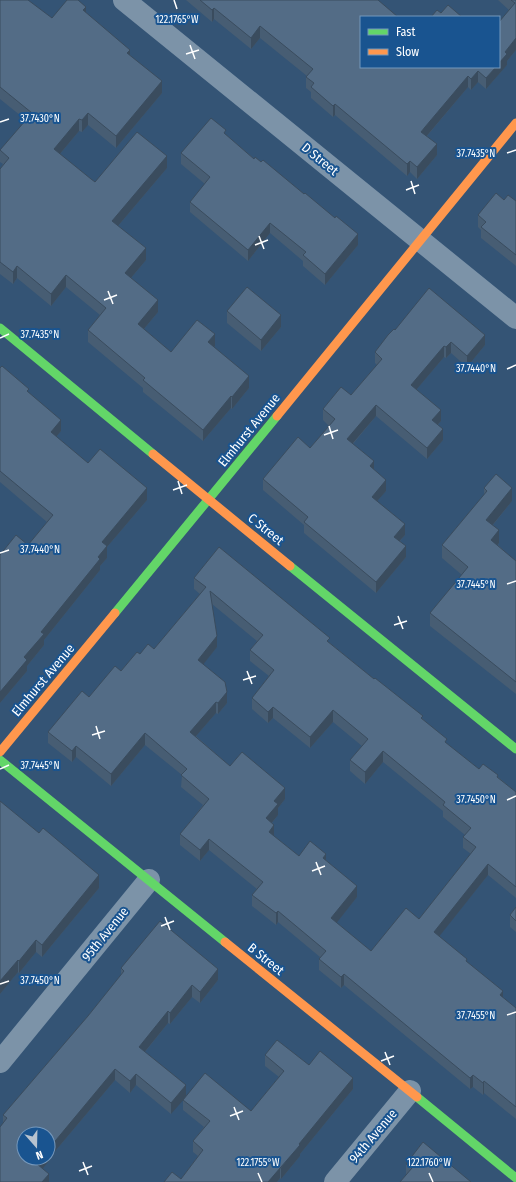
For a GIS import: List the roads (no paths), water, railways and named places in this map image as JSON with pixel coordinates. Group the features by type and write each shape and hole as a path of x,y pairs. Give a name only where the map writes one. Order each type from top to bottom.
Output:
{"street":[{"name":"D Street","path":"124,0 516,318"},
{"name":"Elmhurst Avenue","path":"0,752 516,123"},
{"name":"C Street","path":"0,328 208,500 516,749"},
{"name":"B Street","path":"0,760 516,1178"},
{"name":"95th Avenue","path":"0,1062 149,880"},
{"name":"94th Avenue","path":"335,1182 410,1091"}]}
